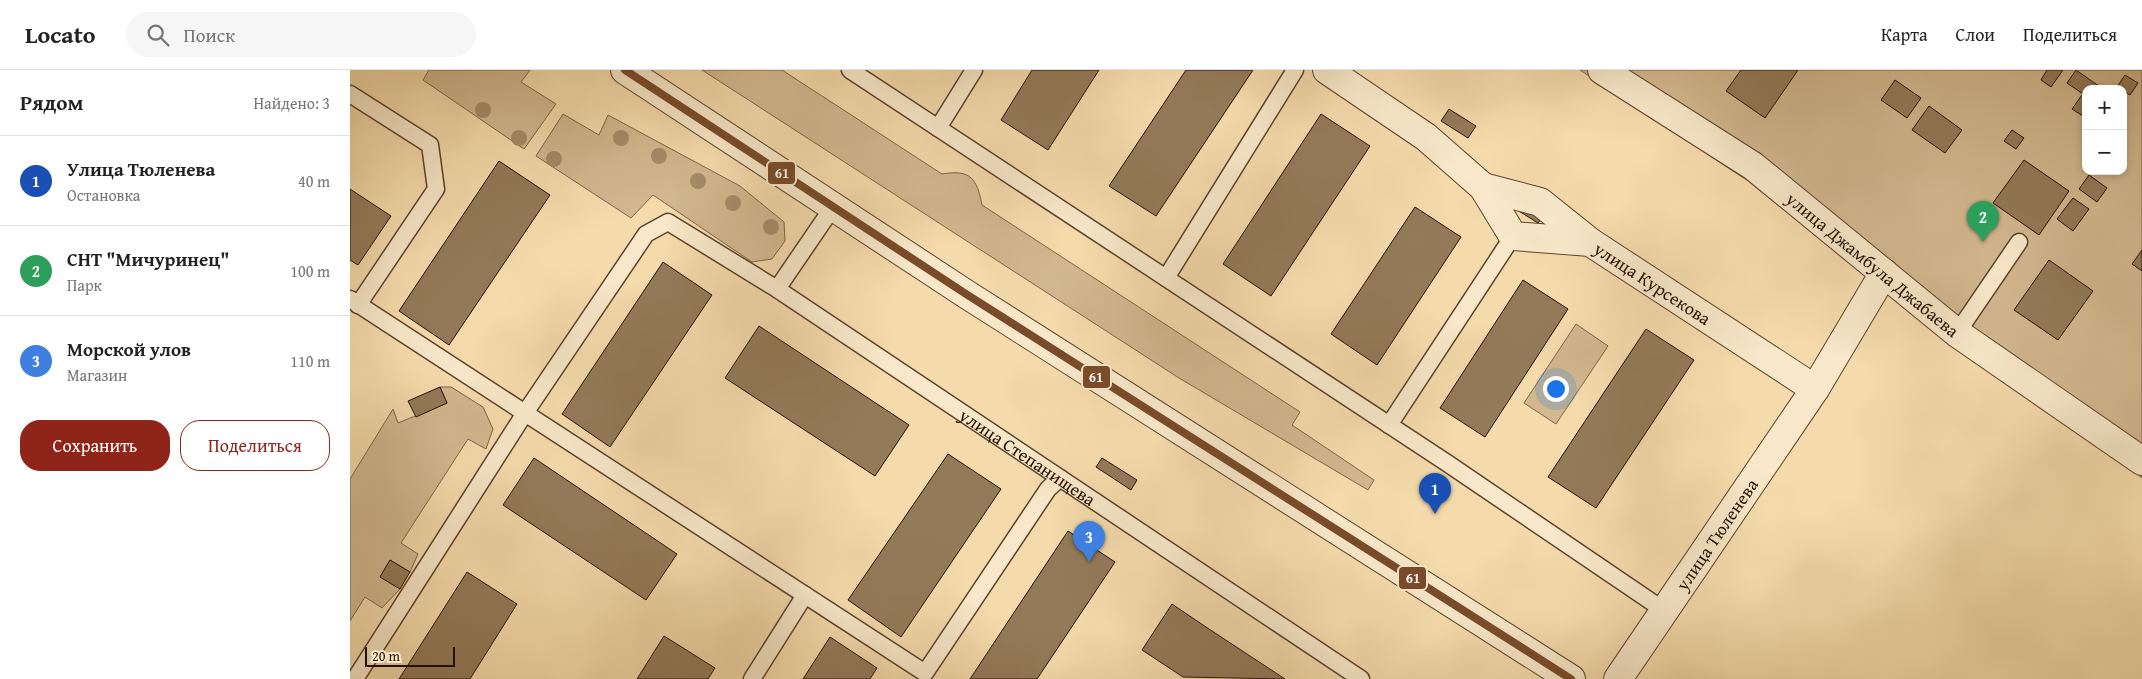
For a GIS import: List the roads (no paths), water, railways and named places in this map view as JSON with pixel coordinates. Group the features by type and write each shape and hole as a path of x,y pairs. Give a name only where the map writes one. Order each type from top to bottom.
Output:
{"street":[{"path":"625,70 833,207 1571,679"},
{"path":"1327,70 1426,137 1483,187 1514,236"},
{"name":"улица Джамбула Джабаева","path":"1602,70 1753,166 1957,333 2142,461"},
{"path":"1483,187 1540,202 1590,242"},
{"name":"улица Курсекова","path":"1514,236 1590,242 1815,389"},
{"name":"улица Тюленева","path":"1618,679 1815,389 1884,273"}],"lane":[{"path":"850,70 1570,545 1665,611"},
{"path":"938,128 974,70"},
{"path":"1166,278 1295,70"},
{"path":"350,94 430,145 436,189 354,302 929,676 1048,489 1060,478"},
{"path":"777,289 833,207"},
{"name":"улица Степанищева","path":"525,413 646,234 668,222 777,289 1361,679"},
{"path":"1389,425 1514,236"},
{"path":"1957,333 2019,242"},
{"path":"355,679 525,413"},
{"path":"752,679 805,595"}],"place":[{"name":"СНТ \"Мичуринец\"","path":"1983,242"},
{"name":"Улица Тюленева","path":"1435,514"},
{"name":"Морской улов","path":"1089,562"}]}
